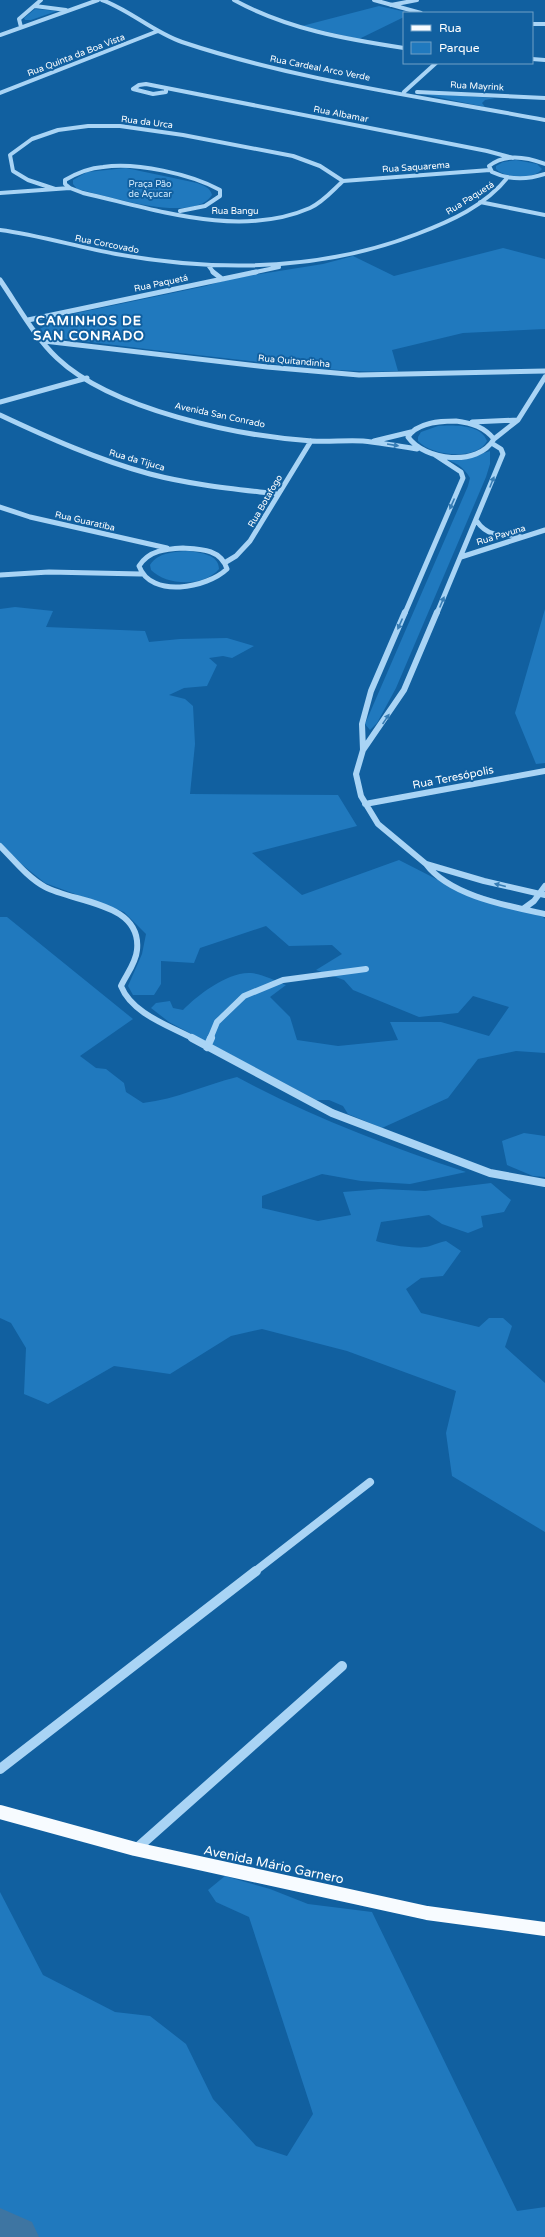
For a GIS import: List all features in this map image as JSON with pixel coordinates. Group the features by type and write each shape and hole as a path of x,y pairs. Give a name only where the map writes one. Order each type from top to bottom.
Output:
{"main road":[{"name":"Avenida Mário Garnero","path":"0,1812 135,1849 427,1913 545,1929"}],"street":[{"path":"21,27 19,19 41,0"},
{"path":"0,35 98,0"},
{"name":"Rua Cardeal Arco Verde","path":"102,0 113,4 158,31 208,51 259,64 545,120"},
{"path":"234,0 260,13 308,29 403,48"},
{"path":"374,0 417,12"},
{"path":"391,5 417,0"},
{"path":"34,6 70,10"},
{"path":"533,24 545,24"},
{"name":"Rua Quinta da Boa Vista","path":"0,93 158,31"},
{"path":"533,59 545,60"},
{"path":"404,92 435,64"},
{"name":"Rua Albamar","path":"166,88 166,92 153,94 132,88 146,84 487,151 513,158"},
{"name":"Rua Mayrink","path":"408,93 431,91 545,98"},
{"path":"492,110 487,102 507,96"},
{"name":"Rua da Urca","path":"55,189 28,180 13,171 10,155 24,143 39,136 62,130 102,126 143,127 299,158 324,167 343,180"},
{"path":"544,176 525,178 508,177 496,174 490,170 492,164 497,161 513,158 530,159 545,163"},
{"path":"70,188 65,184 65,180 80,172 91,168 127,166 201,182 215,186 220,190 220,196 205,206 168,211"},
{"name":"Rua Saquarema","path":"343,180 490,170"},
{"name":"Rua Paquetá","path":"28,320 241,275 341,257 405,241 444,223 480,202 500,188 508,177"},
{"name":"Rua Bangu","path":"0,193 70,188 83,193 168,211 226,221 278,217 312,207 343,180"},
{"path":"480,202 545,215"},
{"name":"Rua Corcovado","path":"1,230 140,259 208,265"},
{"name":"Rua Paquetá","path":"208,265 298,264"},
{"path":"208,265 211,270 222,279"},
{"path":"232,265 240,271 241,275"},
{"name":"Avenida San Conrado","path":"0,280 28,320 63,364 125,398 168,414 223,427 311,440 370,442 417,449 435,455"},
{"name":"Rua Quitandinha","path":"44,341 267,367 352,374 545,371"},
{"path":"435,455 463,456 487,450 518,420 545,377"},
{"path":"0,402 87,378"},
{"name":"Rua da Tijuca","path":"0,415 74,449 120,465 152,474 194,482 277,494"},
{"name":"Avenida San Conrado","path":"370,442 411,432 431,423 518,420"},
{"path":"459,422 483,428 491,433 494,442 501,449 503,454 404,690 363,750 356,774 365,804 378,824 426,864 433,874 452,885 523,909 545,914"},
{"path":"411,432 408,437 410,444 417,449"},
{"name":"Rua Botafogo","path":"226,562 240,555 251,542 277,494 311,440"},
{"path":"363,750 362,724 371,691 463,478 461,472 435,455"},
{"name":"Rua Guaratiba","path":"0,507 30,517 168,549"},
{"path":"476,520 481,530 490,534 502,536 529,535"},
{"name":"Rua Pavuna","path":"461,557 545,530"},
{"path":"0,575 49,572 141,574 149,580 167,585 189,586 203,585 223,575 227,569 226,562 220,556 210,552 190,548 168,549 151,554 141,561 139,570 141,574"},
{"name":"Rua Teresópolis","path":"365,804 545,771"},
{"path":"0,846 28,874 45,886 108,908 130,922 136,928 138,941 137,952 121,986 124,995 133,1004 151,1016 332,1114 442,1153 490,1173 545,1183"},
{"path":"426,864 545,895"},
{"path":"523,909 534,901 545,886"},
{"path":"207,1046 217,1022 244,996 283,980 366,969"},
{"path":"0,1769 370,1482"},
{"path":"135,1849 342,1666"}],"green space":[{"path":"379,6 406,12 403,12 403,17 359,39 302,26"},
{"path":"35,9 57,11 31,20 25,20 24,18"},
{"path":"418,93 495,98 485,100 482,103 485,107"},
{"path":"516,160 537,164 542,169 533,175 512,176 496,169 496,166 503,162"},
{"name":"Praça Pão de Açucar","path":"126,168 197,183 208,188 212,195 202,204 187,208 168,208 148,206 107,197 77,189 73,184 73,180 87,172"},
{"path":"503,248 545,259 545,329 463,333 392,350 398,371 324,369 202,356 58,338 44,334 40,329 58,317 206,286 229,279 323,264 353,256 394,276"},
{"path":"438,426 459,426 473,429 484,435 487,441 482,447 474,452 454,454 433,450 424,446 418,441 418,437 421,432"},
{"path":"490,451 490,464 486,477 396,688 377,723 370,730 365,724 468,486 470,478 464,470 455,463 442,458 475,456"},
{"path":"188,551 212,557 216,560 219,569 204,579 185,582 166,579 151,570 150,565 157,557"},
{"path":"15,607 53,611 46,627 145,631 149,642 180,639 227,638 254,646 232,658 223,656 209,658 217,665 207,686 184,688 169,695 185,699 193,706 195,744 190,794 338,795 357,826 252,853 302,895 399,860 448,885 539,913 545,919 545,1053 516,1051 478,1059 448,1098 382,1128 348,1114 343,1106 329,1100 316,1100 169,1022 151,1008 156,1003 170,1001 173,1008 183,1010 214,985 242,973 251,973 286,985 270,997 290,1017 297,1040 338,1046 398,1040 390,1022 441,1022 489,1036 509,1007 473,996 458,1013 419,1017 353,990 344,980 316,970 342,954 332,945 289,946 266,926 200,948 194,963 161,961 161,984 154,995 133,995 128,986 142,954 146,934 124,912 45,883 0,847 0,609"},
{"path":"545,609 545,763 536,764 515,713"},
{"path":"0,917 7,917 133,1019 80,1056 96,1068 106,1069 124,1083 126,1092 143,1103 179,1095 237,1077 293,1105 321,1117 408,1152 466,1172 410,1184 361,1181 322,1174 262,1196 262,1208 318,1221 351,1215 343,1192 381,1189 425,1191 491,1183 511,1200 504,1212 481,1216 483,1227 468,1233 442,1224 429,1215 381,1222 376,1241 411,1247 424,1247 446,1241 461,1251 443,1276 421,1278 406,1289 421,1313 479,1327 489,1318 503,1318 512,1326 505,1347 545,1383 545,1532 452,1476 446,1433 456,1391 347,1351 262,1329 231,1336 170,1374 114,1366 48,1404 24,1394 26,1348 11,1323 0,1318"},
{"path":"524,1133 545,1136 545,1177 533,1176 507,1165 502,1141"},
{"path":"225,1876 270,1889 308,1904 372,1912 517,2211 545,2207 545,2237 0,2237 0,1892 43,1975 115,2012 150,2016 186,2044 213,2099 256,2146 287,2156 313,2114 249,1917 216,1902 208,1890"}],"waterway":[{"path":"0,2229 15,2237"}],"district":[{"name":"CAMINHOS DE SAN CONRADO","path":"89,328"}]}
